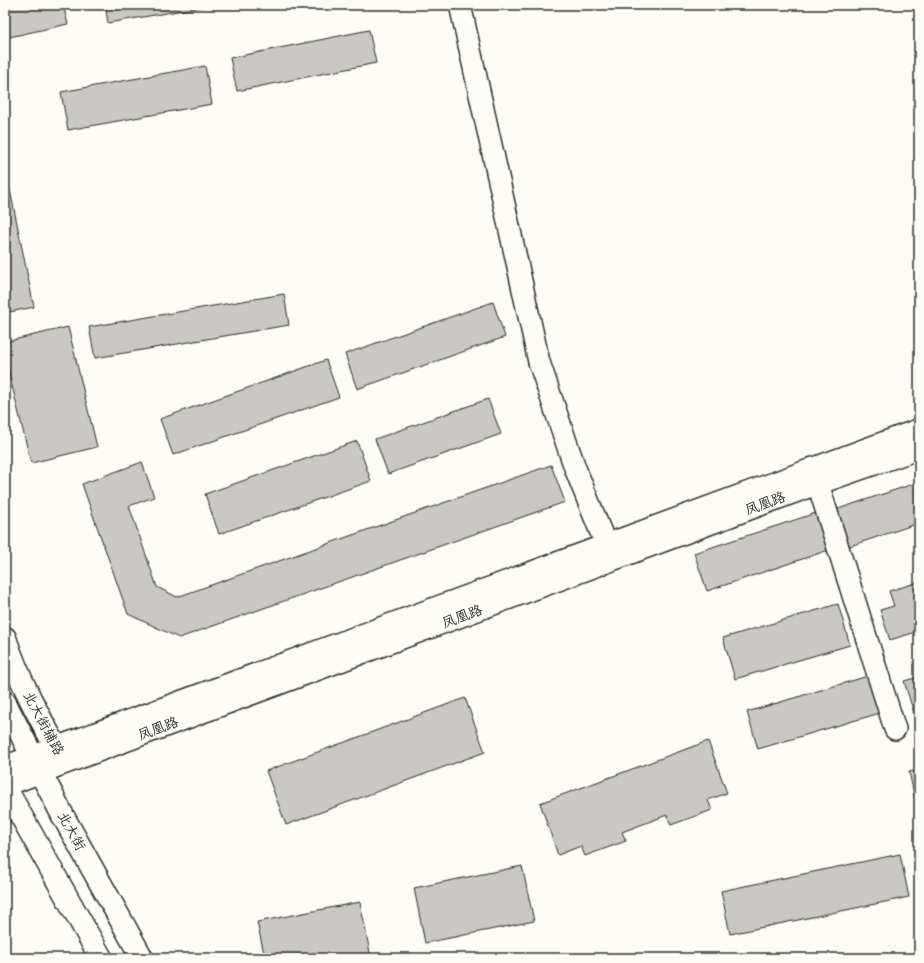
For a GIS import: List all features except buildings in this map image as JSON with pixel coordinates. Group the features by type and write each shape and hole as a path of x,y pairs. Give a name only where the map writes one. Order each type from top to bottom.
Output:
{"street":[{"path":"463,5 461,9 539,362 575,468 606,545"},
{"name":"凤凰路","path":"5,786 36,764 815,476 919,430"},
{"name":"凤凰路","path":"60,755 606,545 815,476 919,448"},
{"path":"815,476 895,729"},
{"name":"北大街辅路","path":"5,638 12,662 60,755"},
{"name":"北大街","path":"5,703 36,764 142,958"},
{"name":"凤凰路","path":"5,767 36,764"},
{"path":"5,786 101,958"}]}
